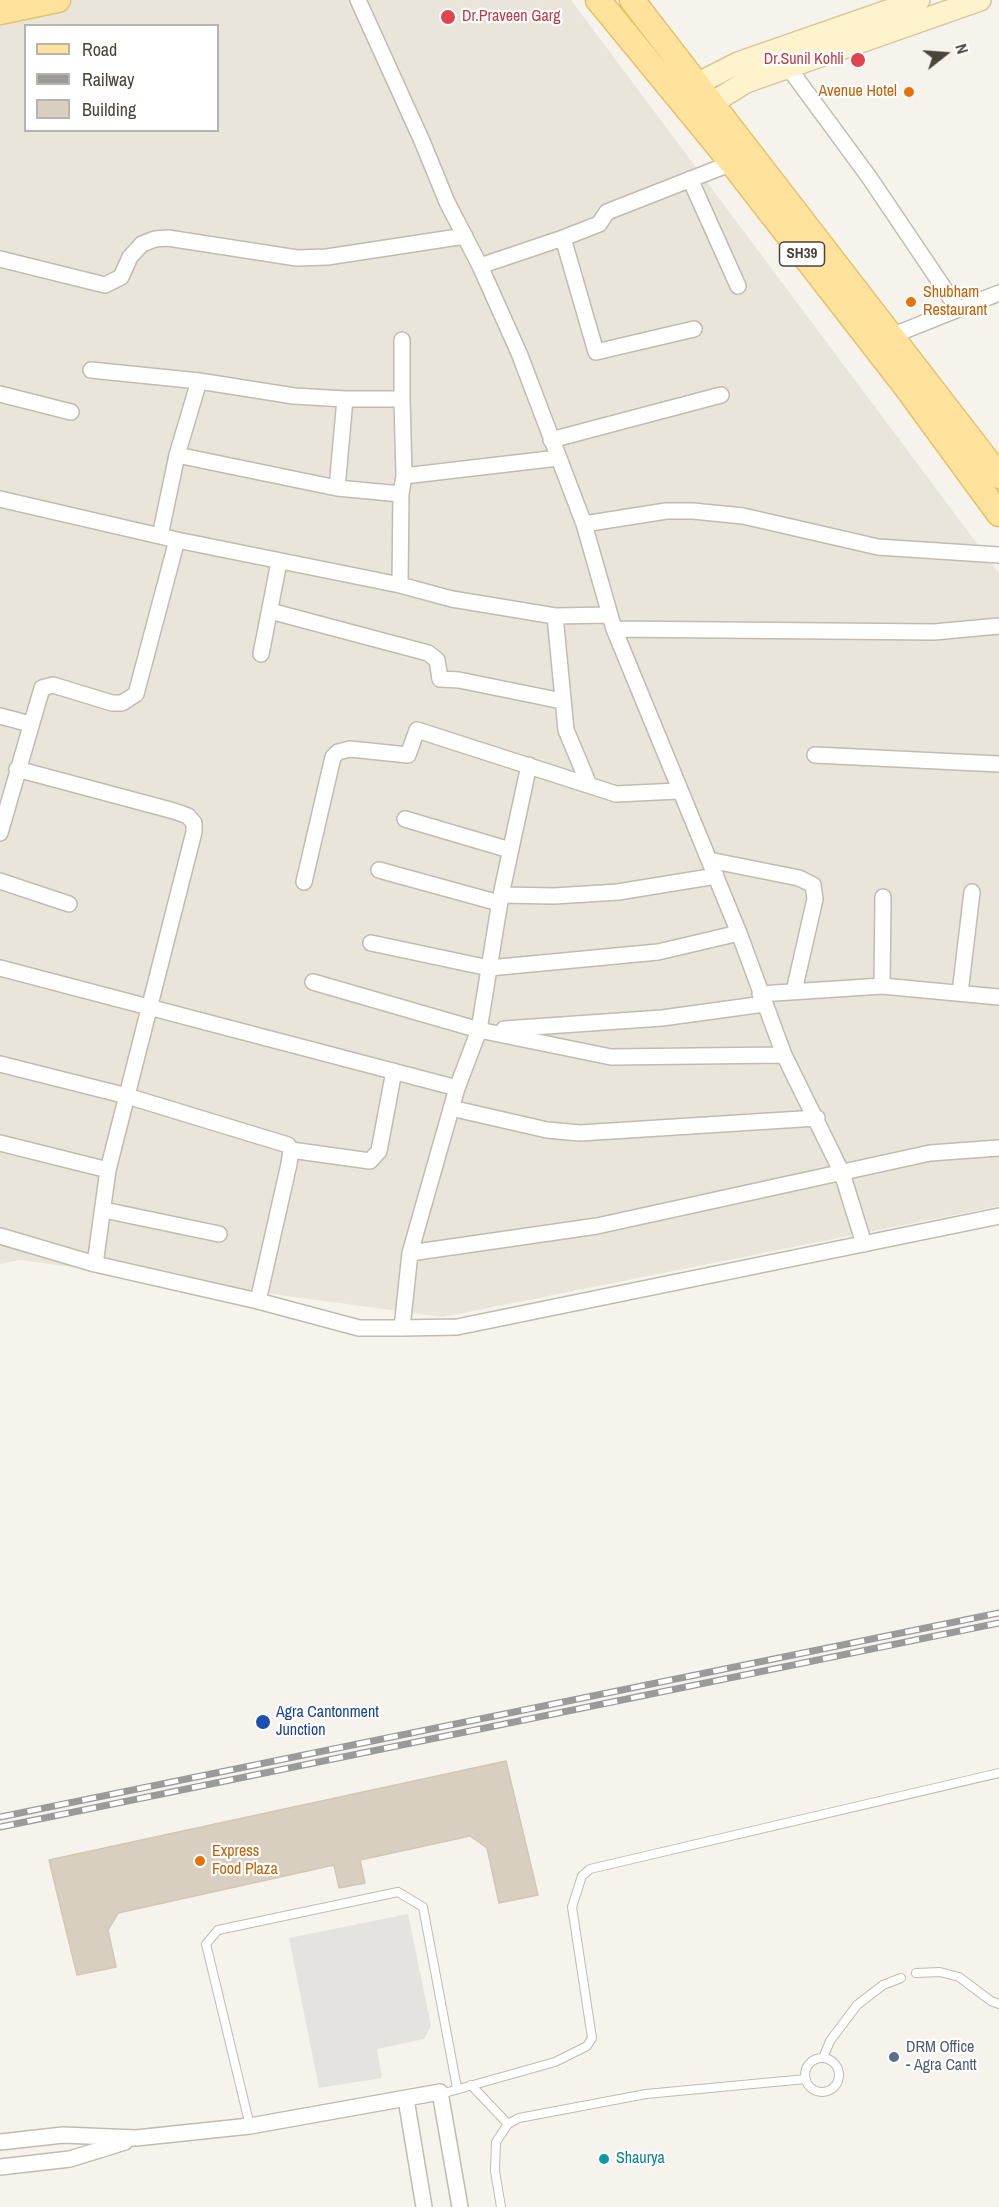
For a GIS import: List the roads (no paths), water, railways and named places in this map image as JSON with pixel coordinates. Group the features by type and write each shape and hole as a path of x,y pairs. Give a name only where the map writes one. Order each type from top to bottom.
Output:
{"main road":[{"path":"0,12 58,0"},
{"name":"SH39","path":"598,0 686,89 891,336 999,477"},
{"name":"SH39","path":"632,0 686,89"},
{"name":"SH39","path":"702,109 732,163 906,387 999,514"}],"street":[{"path":"358,0 519,353 584,524 611,622 678,791 739,933 784,1055 817,1118 842,1173 864,1244"},
{"path":"686,89 738,63 919,0"},
{"path":"702,109 746,82 980,0"},
{"path":"789,68 869,177 958,309"},
{"path":"480,266 599,224 607,212 732,163"},
{"path":"690,179 738,286"},
{"path":"0,259 105,285 121,277 130,257 142,244 155,239 168,238 297,258 327,257 465,236"},
{"path":"563,238 597,352 694,329"},
{"path":"891,336 999,293"},
{"path":"400,585 401,494 404,476 402,340"},
{"path":"91,370 199,381 294,396 402,399"},
{"path":"160,536 177,455 199,381"},
{"path":"0,394 71,412"},
{"path":"551,440 721,395"},
{"path":"337,488 345,399"},
{"path":"177,455 337,488 401,494"},
{"path":"404,476 558,458"},
{"path":"0,499 279,562 400,585 452,599 555,616 611,622 934,632 999,627"},
{"path":"584,524 666,511 693,511 743,516 878,547 999,555"},
{"path":"0,832 39,691 47,685 112,703 122,703 136,694 177,540"},
{"path":"261,654 279,562"},
{"path":"270,611 428,653 437,660 440,679 480,684 562,701"},
{"path":"555,616 566,730 589,785"},
{"path":"0,716 30,724"},
{"path":"304,882 333,757 338,752 350,749 408,755 416,731 419,729 624,795 678,791"},
{"path":"815,755 999,764"},
{"path":"402,1328 410,1253 457,1088 484,1031 489,968 500,899 529,765"},
{"path":"17,769 174,811 188,816 194,823 151,1005 108,1170 95,1264"},
{"path":"405,819 510,850"},
{"path":"709,860 799,878 813,885 815,899 794,991"},
{"path":"379,870 500,899 618,892 716,876"},
{"path":"0,881 69,904"},
{"path":"960,993 972,892"},
{"path":"882,986 883,897"},
{"path":"371,943 489,968 658,951 739,933"},
{"path":"0,968 151,1005 457,1088"},
{"path":"312,982 484,1031 611,1057 784,1055"},
{"path":"484,1031 662,1018 794,991 882,986 999,997"},
{"path":"0,1064 127,1096 285,1144 291,1150 370,1161 379,1151 394,1071"},
{"path":"451,1108 547,1130 580,1133 817,1118"},
{"path":"0,1143 108,1170"},
{"path":"410,1253 597,1226 930,1153 999,1148"},
{"path":"258,1300 291,1150"},
{"path":"104,1210 219,1234"},
{"path":"0,1236 95,1264 258,1300 358,1328 457,1327 999,1216"},
{"path":"0,2142 63,2134 136,2138 250,2126 406,2098 441,2094 460,2207"},
{"path":"406,2098 424,2207"},
{"path":"0,2167 70,2159 136,2138"}],"lane":[{"path":"441,2094 555,2062 587,2046 592,2038 572,1906 582,1876 590,1869 999,1773"},
{"path":"250,2126 206,1944 218,1930 398,1893 423,1907 457,2088"},
{"path":"916,1973 940,1972 959,1977 991,2001 999,2004"},
{"path":"823,2058 833,2062 839,2072 834,2087 819,2092 810,2086 806,2079 808,2066 823,2058 830,2041 857,2005 883,1985 901,1978"},
{"path":"501,2207 495,2171 496,2142 508,2124 528,2115 646,2094 806,2079"},
{"path":"471,2085 508,2124"}],"railway":[{"path":"0,1817 999,1613"},
{"path":"0,1827 999,1623"}],"place":[{"name":"Dr.Praveen Garg","path":"448,17"},
{"name":"Dr.Sunil Kohli","path":"858,60"},
{"name":"Avenue Hotel","path":"909,92"},
{"name":"Shubham Restaurant","path":"911,302"},
{"name":"Agra Cantonment Junction","path":"263,1722"},
{"name":"Express Food Plaza","path":"200,1861"},
{"name":"DRM Office - Agra Cantt","path":"894,2057"},
{"name":"Shaurya","path":"604,2159"}]}
